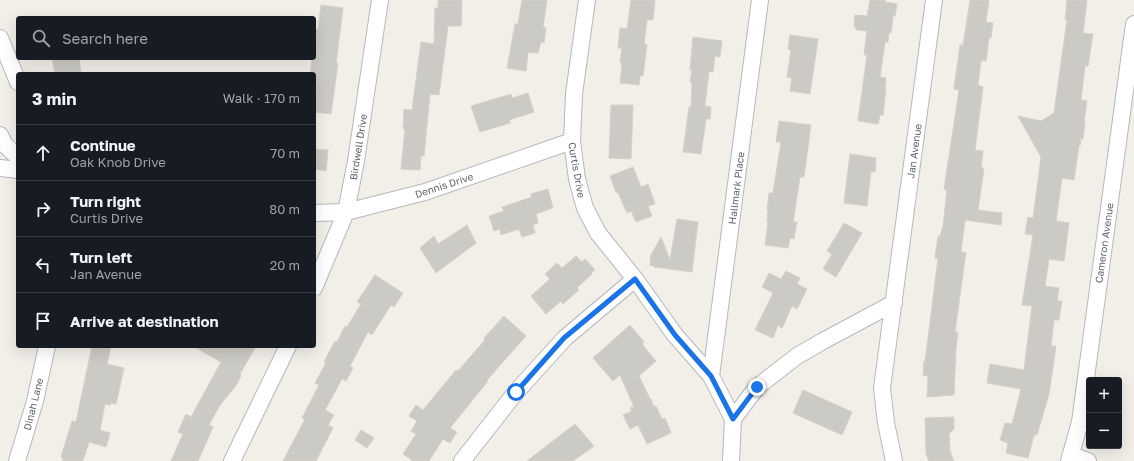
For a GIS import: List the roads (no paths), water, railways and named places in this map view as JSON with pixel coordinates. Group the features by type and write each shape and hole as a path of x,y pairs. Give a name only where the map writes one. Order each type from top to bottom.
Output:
{"street":[{"name":"Birdwell Drive","path":"316,283 346,212 357,154 380,0"},
{"name":"Curtis Drive","path":"587,0 574,94 572,141 577,180 584,208 598,233 635,279 675,335 711,376 733,419"},
{"name":"Hallmark Place","path":"711,376 760,0"},
{"name":"Jan Avenue","path":"894,461 886,423 882,388 934,0"},
{"name":"Cameron Avenue","path":"1070,458 1080,422 1134,24"},
{"path":"0,38 16,77"},
{"path":"0,135 5,145 16,155"},
{"name":"Dennis Drive","path":"316,213 346,212 425,192 572,141"},
{"path":"0,168 16,170"},
{"path":"462,461 516,392 564,338 635,279"},
{"path":"730,461 733,419 757,387 797,356 894,303"},
{"name":"Dinah Lane","path":"17,461 35,401 46,348"},
{"path":"232,461 287,348"},
{"path":"1070,458 1088,461"}]}
